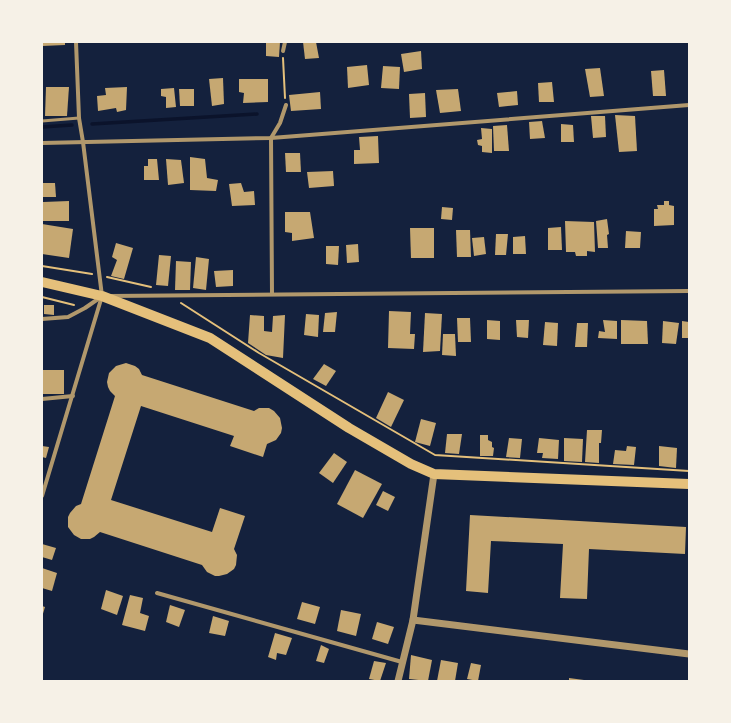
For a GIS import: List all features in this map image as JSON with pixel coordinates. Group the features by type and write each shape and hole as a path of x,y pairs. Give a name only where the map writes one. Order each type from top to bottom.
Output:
{"main road":[{"path":"42,282 102,296 210,338 349,428 410,464 434,474 689,484"}],"street":[{"path":"42,496 102,296 79,118 76,42"},
{"path":"283,51 285,42"},
{"path":"272,294 271,138 280,123 286,105"},
{"path":"42,143 271,138 689,105"},
{"path":"42,319 68,317 85,308 102,296 689,291"},
{"path":"42,399 73,396"},
{"path":"398,681 413,620 434,474"},
{"path":"157,593 402,662"},
{"path":"413,620 689,654"}],"lane":[{"path":"42,121 79,118"}],"path":[{"path":"283,51 286,105"},
{"path":"168,295 259,353 435,455 689,471"},
{"path":"42,297 85,308"}],"building":[{"path":"42,42 65,42 65,45 42,46"},
{"path":"266,42 280,42 279,57 266,56"},
{"path":"303,42 316,42 319,58 305,59"},
{"path":"421,51 422,69 404,72 401,54"},
{"path":"367,65 369,85 348,88 347,67"},
{"path":"383,66 400,67 399,89 381,88"},
{"path":"600,68 604,96 590,97 585,69"},
{"path":"664,70 666,96 653,96 651,71"},
{"path":"223,78 224,104 212,106 209,79"},
{"path":"239,79 268,79 268,102 243,103 244,93 239,92"},
{"path":"552,82 554,102 539,102 538,83"},
{"path":"46,87 69,87 67,116 45,116"},
{"path":"127,87 126,110 117,112 116,108 98,111 97,96 106,95 105,88"},
{"path":"174,88 176,107 166,108 166,97 161,96 161,89"},
{"path":"179,89 194,89 194,106 180,106"},
{"path":"458,89 461,111 440,113 436,90"},
{"path":"517,91 518,105 499,107 497,93"},
{"path":"320,92 321,109 291,111 289,95"},
{"path":"425,93 426,117 410,118 409,94"},
{"path":"615,115 635,116 637,151 619,152"},
{"path":"591,116 605,116 606,137 593,138"},
{"path":"542,121 545,138 530,139 529,122"},
{"path":"561,124 573,125 574,142 561,142"},
{"path":"507,125 509,151 494,151 493,126"},
{"path":"481,128 492,129 492,153 482,152 482,146 478,145 477,140 482,139"},
{"path":"378,136 379,163 354,164 354,150 360,150 359,137"},
{"path":"285,153 300,153 301,172 286,172"},
{"path":"190,157 205,159 207,178 218,180 216,191 190,190"},
{"path":"148,159 157,159 159,180 144,180 144,166 148,166"},
{"path":"166,159 181,160 184,183 168,185"},
{"path":"333,171 334,186 309,188 307,172"},
{"path":"42,183 55,183 56,197 42,197"},
{"path":"241,183 244,192 254,191 255,205 232,206 229,184"},
{"path":"69,201 69,221 43,221 43,202"},
{"path":"664,201 669,201 669,205 674,206 674,225 654,226 654,209 658,209 657,205 664,205"},
{"path":"442,207 453,208 452,220 441,219"},
{"path":"285,212 310,212 314,238 292,241 292,233 285,232"},
{"path":"607,219 609,234 607,235 608,248 598,248 596,221"},
{"path":"565,221 594,222 595,252 587,251 587,256 576,256 575,252 566,252"},
{"path":"42,224 73,229 69,258 42,254"},
{"path":"561,227 562,250 548,250 548,228"},
{"path":"410,228 434,228 434,258 411,258"},
{"path":"456,230 470,230 471,257 457,257"},
{"path":"626,231 641,232 640,248 625,248"},
{"path":"496,234 508,234 506,255 495,255"},
{"path":"525,236 526,254 513,254 513,237"},
{"path":"484,237 486,254 474,256 472,238"},
{"path":"116,243 133,248 124,279 111,276 117,260 112,257"},
{"path":"358,244 359,262 347,263 346,245"},
{"path":"326,246 339,246 338,265 326,264"},
{"path":"159,255 171,256 168,286 156,285"},
{"path":"196,257 209,259 206,290 193,288"},
{"path":"176,261 191,262 190,290 175,290"},
{"path":"233,270 233,286 216,287 214,271"},
{"path":"44,305 54,305 54,315 44,314"},
{"path":"389,311 411,312 410,334 415,334 414,349 388,348"},
{"path":"337,312 335,332 323,332 325,313"},
{"path":"425,313 442,314 440,351 423,352"},
{"path":"306,314 319,315 318,337 304,335"},
{"path":"250,315 264,316 264,331 272,332 273,316 285,315 283,358 266,355 248,343"},
{"path":"457,318 470,318 471,342 458,342"},
{"path":"487,320 500,321 500,340 487,339"},
{"path":"516,320 529,320 528,338 517,337"},
{"path":"603,320 617,321 617,339 598,338 599,331 605,332"},
{"path":"621,320 647,321 648,344 621,344"},
{"path":"663,321 679,323 676,344 662,343"},
{"path":"682,321 689,322 689,338 682,338"},
{"path":"545,322 558,323 557,346 543,345"},
{"path":"577,323 588,323 587,347 575,347"},
{"path":"443,334 455,334 456,356 442,355"},
{"path":"126,363 139,369 142,375 254,411 259,408 269,408 280,418 282,428 281,433 276,440 267,444 263,457 230,446 234,436 141,406 111,500 212,532 220,508 245,516 234,549 237,555 236,565 234,569 227,574 215,576 207,572 202,565 100,532 90,539 81,539 74,535 68,527 68,517 70,513 76,506 81,504 115,396 108,387 107,382 109,373 116,366"},
{"path":"324,364 336,371 326,386 313,379"},
{"path":"42,370 64,370 64,394 42,394"},
{"path":"388,392 404,400 391,427 376,418"},
{"path":"421,419 436,423 430,446 415,442"},
{"path":"587,430 602,430 601,443 599,443 599,463 585,462"},
{"path":"447,434 462,434 459,454 445,453"},
{"path":"480,435 488,435 488,440 492,442 492,447 494,448 493,456 480,456"},
{"path":"509,438 522,439 520,458 506,457"},
{"path":"539,438 559,440 558,459 542,458 543,453 537,453"},
{"path":"564,438 583,439 582,462 564,461"},
{"path":"42,446 49,447 46,458 42,457"},
{"path":"627,446 636,447 634,465 613,464 615,450 626,451"},
{"path":"659,446 677,448 676,468 659,466"},
{"path":"334,453 347,462 333,483 319,473"},
{"path":"355,470 382,484 363,518 337,504"},
{"path":"383,491 395,497 388,511 376,505"},
{"path":"470,515 686,527 685,554 589,549 587,599 560,598 563,544 491,541 488,593 466,591"},
{"path":"42,544 56,548 52,560 42,557"},
{"path":"42,568 57,573 52,591 42,588"},
{"path":"106,590 123,596 117,615 101,609"},
{"path":"130,595 143,598 140,613 149,616 145,631 122,625"},
{"path":"302,602 320,607 315,624 297,619"},
{"path":"170,605 185,610 179,627 166,622"},
{"path":"42,606 45,607 42,617"},
{"path":"341,610 361,614 356,636 337,631"},
{"path":"213,616 229,621 225,636 209,633"},
{"path":"377,622 394,627 388,644 372,639"},
{"path":"275,633 292,638 286,655 277,653 276,660 268,657"},
{"path":"321,645 329,649 324,663 316,661"},
{"path":"411,655 432,660 428,681 409,679"},
{"path":"441,660 458,663 455,681 437,681"},
{"path":"374,661 386,663 380,681 369,679"},
{"path":"471,663 481,665 478,681 467,679"},
{"path":"569,678 584,680 584,681 569,681"}],"waterway":[{"path":"92,124 257,114"},
{"path":"42,127 72,125"}]}
